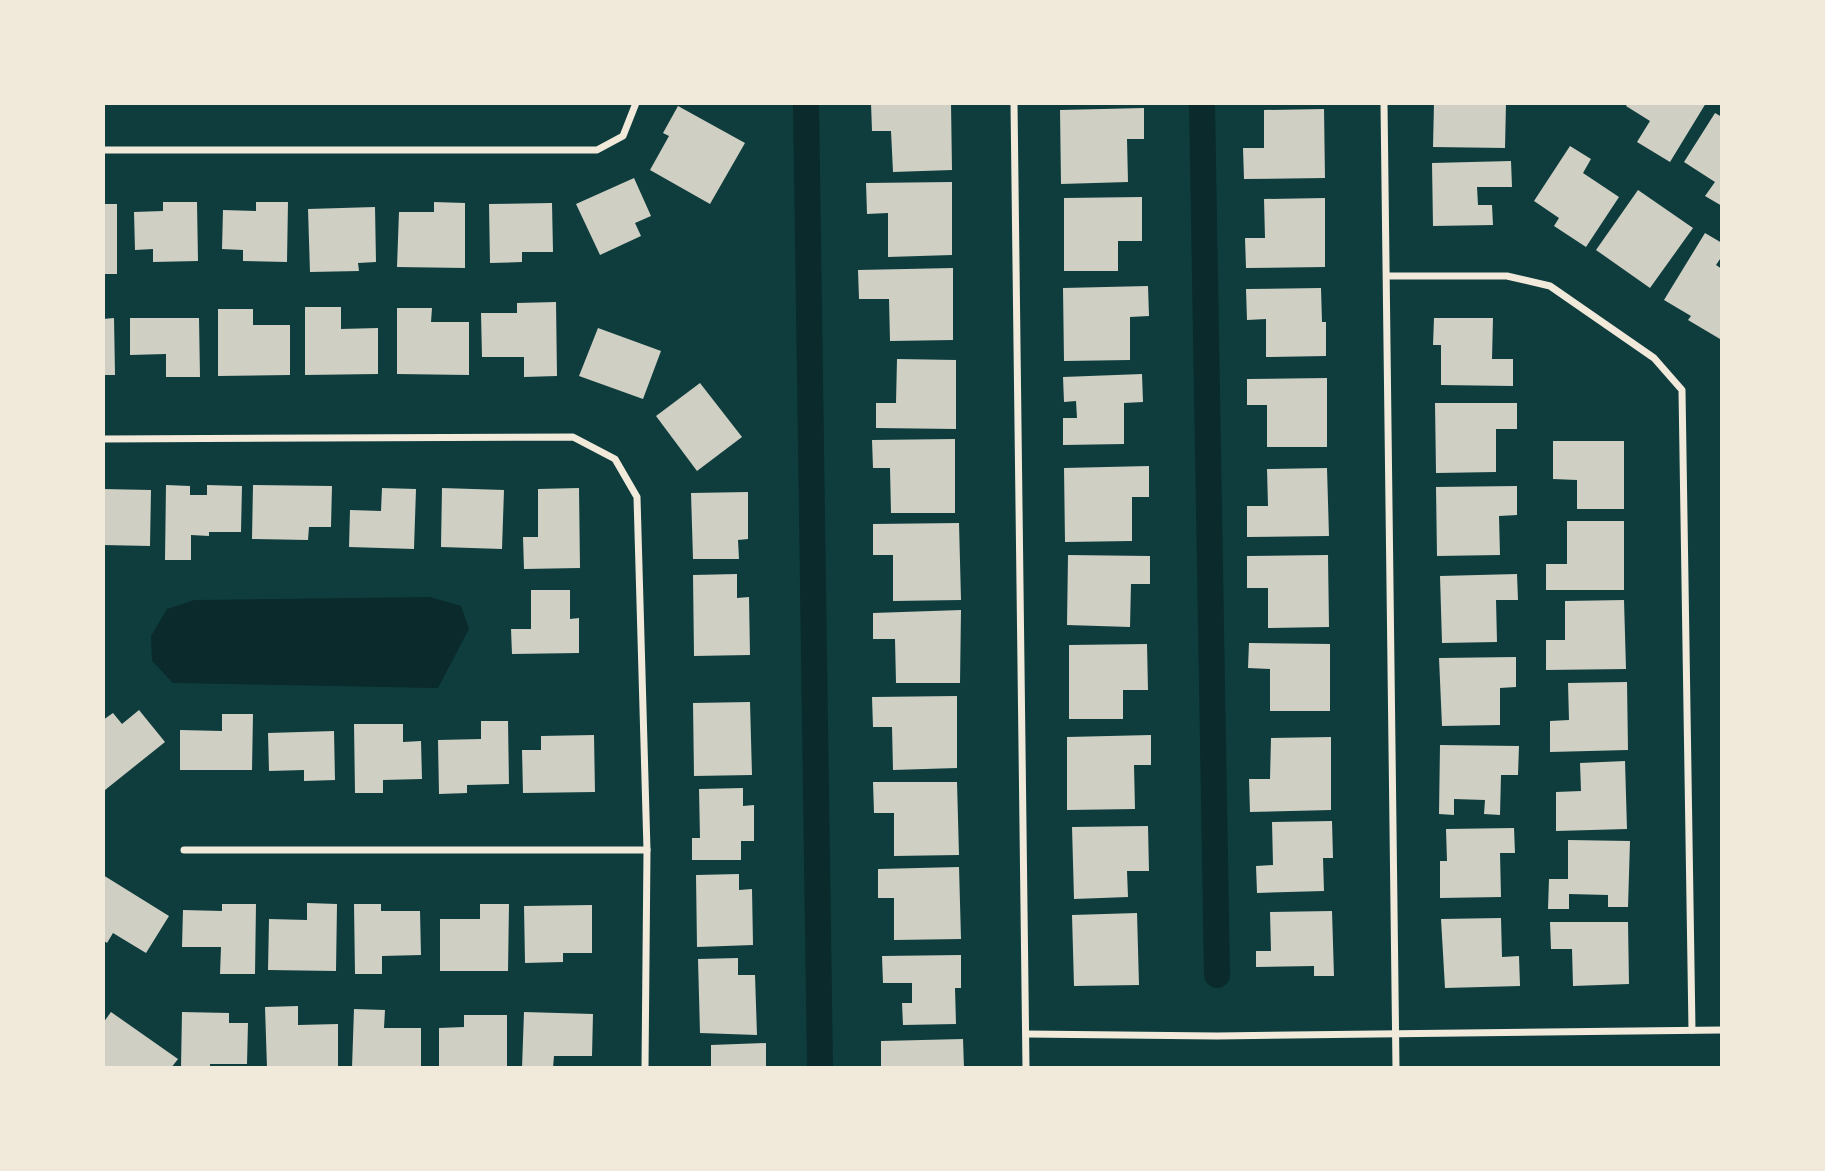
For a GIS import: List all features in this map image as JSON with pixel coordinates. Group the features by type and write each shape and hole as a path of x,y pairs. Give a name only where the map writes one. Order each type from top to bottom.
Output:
{"street":[{"path":"103,150 597,150 623,136 636,103"},
{"path":"1014,103 1026,1068"},
{"path":"1384,103 1396,1068"},
{"path":"1387,276 1507,276 1550,286 1654,358 1682,390 1692,1030"},
{"path":"103,439 573,438 615,459 637,497 647,850 645,1068"},
{"path":"184,850 647,850"},
{"path":"1026,1034 1395,1034 1722,1030"}],"water":[{"path":"430,597 461,606 469,629 438,688 173,683 152,661 151,636 167,609 194,600"}],"building":[{"path":"871,103 951,103 952,170 893,172 891,131 872,131"},
{"path":"1434,103 1506,103 1505,148 1433,147"},
{"path":"1628,103 1706,103 1670,162 1637,142 1650,121 1626,106"},
{"path":"678,106 745,143 710,204 650,170 669,136 663,133"},
{"path":"1144,108 1144,139 1127,139 1128,182 1061,184 1060,110"},
{"path":"1324,109 1325,178 1244,179 1243,148 1264,148 1264,110"},
{"path":"1715,113 1722,117 1722,206 1705,196 1715,182 1684,162"},
{"path":"1570,146 1591,159 1583,173 1619,197 1586,247 1554,226 1559,218 1534,201"},
{"path":"1511,161 1512,187 1477,187 1478,205 1492,205 1493,225 1433,226 1432,163"},
{"path":"634,178 651,216 635,223 641,236 600,255 576,204"},
{"path":"952,182 952,255 888,257 888,213 867,214 866,183"},
{"path":"1638,190 1693,228 1650,288 1596,250"},
{"path":"1142,197 1142,241 1118,241 1118,271 1064,271 1064,198"},
{"path":"1325,198 1325,267 1246,268 1245,238 1265,238 1264,199"},
{"path":"163,202 197,202 198,261 153,262 153,249 135,250 134,212 163,211"},
{"path":"256,202 288,202 287,262 243,261 243,250 222,249 223,210 256,211"},
{"path":"434,202 465,203 465,268 397,267 399,212 434,212"},
{"path":"552,203 553,252 522,252 522,262 490,263 489,204"},
{"path":"103,204 117,204 117,274 103,274"},
{"path":"375,207 376,262 358,263 359,271 310,272 308,209"},
{"path":"1705,233 1722,243 1722,256 1716,265 1722,269 1720,339 1688,320 1691,316 1664,300"},
{"path":"953,268 953,340 890,341 889,299 859,299 858,270"},
{"path":"1148,286 1149,316 1130,317 1130,360 1064,361 1063,288"},
{"path":"1321,288 1322,322 1326,322 1326,356 1266,357 1266,319 1247,320 1246,289"},
{"path":"556,302 557,376 524,377 524,357 482,357 481,313 517,313 517,303"},
{"path":"305,307 341,307 341,329 378,328 378,374 305,375"},
{"path":"397,308 432,308 431,322 469,322 469,375 397,374"},
{"path":"218,309 253,309 253,325 290,325 290,375 218,376"},
{"path":"114,318 115,375 103,375 103,319"},
{"path":"130,318 199,318 200,377 166,377 166,354 130,355"},
{"path":"1434,318 1493,318 1492,359 1513,359 1513,386 1441,385 1441,345 1433,345"},
{"path":"598,328 661,351 643,399 579,376"},
{"path":"897,359 956,360 956,429 876,428 876,403 896,403"},
{"path":"1142,374 1143,402 1124,403 1124,444 1063,445 1063,418 1077,418 1076,401 1064,402 1063,377"},
{"path":"1327,378 1327,447 1267,447 1267,405 1247,405 1247,379"},
{"path":"700,383 742,437 697,471 656,416"},
{"path":"1435,403 1517,403 1517,429 1496,429 1496,472 1436,473"},
{"path":"955,439 955,513 891,513 890,468 873,468 872,440"},
{"path":"1553,441 1624,441 1624,509 1577,509 1577,480 1553,479"},
{"path":"1149,466 1149,497 1132,497 1132,541 1065,542 1064,468"},
{"path":"1327,468 1329,536 1247,537 1247,506 1268,506 1267,469"},
{"path":"166,485 190,486 190,495 207,495 207,485 242,486 241,532 191,535 191,560 165,560"},
{"path":"253,485 332,486 331,527 309,527 308,540 252,539"},
{"path":"1517,486 1517,515 1499,516 1500,555 1437,556 1436,487"},
{"path":"382,488 416,489 414,549 349,547 350,510 381,511"},
{"path":"442,488 504,490 502,549 441,547"},
{"path":"579,488 580,568 524,569 523,537 538,537 538,489"},
{"path":"103,489 151,490 150,546 103,545"},
{"path":"748,492 748,539 738,540 739,559 693,559 691,493"},
{"path":"1567,521 1624,521 1624,590 1546,590 1546,564 1567,564"},
{"path":"959,523 961,600 893,601 893,555 873,555 873,524"},
{"path":"1068,555 1150,556 1150,584 1131,584 1130,627 1067,625"},
{"path":"1328,555 1329,627 1268,628 1268,588 1247,588 1247,556"},
{"path":"737,574 737,598 749,597 750,655 694,656 693,575"},
{"path":"1517,574 1518,600 1496,600 1497,642 1442,643 1440,576"},
{"path":"531,590 570,590 570,619 579,618 579,653 512,654 511,629 531,629"},
{"path":"1624,600 1626,669 1546,670 1546,640 1565,640 1565,601"},
{"path":"961,610 960,683 896,683 895,639 873,639 873,613"},
{"path":"1249,643 1330,644 1330,711 1270,711 1270,669 1248,668"},
{"path":"1147,644 1148,690 1123,690 1123,719 1069,719 1069,645"},
{"path":"1516,657 1516,687 1500,688 1500,725 1442,726 1439,658"},
{"path":"1627,682 1628,750 1550,752 1550,721 1569,720 1568,683"},
{"path":"957,696 957,768 893,770 892,727 873,727 872,697"},
{"path":"750,702 752,775 694,776 693,703"},
{"path":"139,710 165,742 105,790 103,720 113,713 122,724"},
{"path":"222,714 253,714 252,770 180,770 180,730 222,731"},
{"path":"481,721 508,721 509,784 467,785 467,793 439,794 438,740 481,739"},
{"path":"354,724 403,724 403,742 421,741 422,779 383,780 383,793 355,793"},
{"path":"334,731 335,780 304,781 304,770 269,771 268,733"},
{"path":"594,735 595,792 523,793 522,750 541,750 541,736"},
{"path":"1151,735 1151,765 1134,765 1135,809 1067,810 1067,737"},
{"path":"1331,737 1331,810 1250,812 1249,779 1270,779 1271,738"},
{"path":"1440,745 1519,746 1518,775 1501,775 1500,815 1484,814 1485,800 1454,799 1454,815 1439,814"},
{"path":"1625,761 1627,829 1556,831 1556,792 1581,791 1580,763"},
{"path":"873,782 957,782 959,855 894,856 894,813 874,813"},
{"path":"743,788 743,806 754,805 754,841 741,841 741,860 692,860 692,838 700,838 699,789"},
{"path":"1332,821 1333,858 1323,858 1324,891 1257,893 1256,866 1273,865 1272,822"},
{"path":"1148,826 1149,871 1127,871 1128,897 1074,899 1072,827"},
{"path":"1514,828 1515,853 1500,853 1501,897 1440,898 1440,861 1447,861 1446,829"},
{"path":"1568,840 1630,841 1628,907 1608,907 1608,895 1569,894 1569,909 1548,909 1549,879 1568,879"},
{"path":"959,867 961,939 894,940 894,898 878,898 878,869"},
{"path":"739,874 739,890 752,889 753,945 697,947 696,875"},
{"path":"103,875 169,916 146,953 113,933 107,943 103,940"},
{"path":"307,903 337,904 336,971 268,970 269,919 307,920"},
{"path":"222,904 256,904 255,974 220,974 221,947 182,947 183,910 222,911"},
{"path":"354,904 381,904 381,911 420,911 421,955 382,956 382,974 355,974"},
{"path":"480,904 509,904 508,971 440,971 440,919 480,919"},
{"path":"592,905 592,953 563,953 563,962 525,963 524,906"},
{"path":"1332,911 1334,976 1314,976 1314,966 1256,967 1256,951 1271,951 1270,912"},
{"path":"1137,913 1139,985 1074,986 1072,915"},
{"path":"1501,918 1502,957 1519,956 1520,986 1445,988 1441,919"},
{"path":"1550,922 1628,922 1629,984 1573,986 1572,949 1551,949"},
{"path":"961,955 961,988 955,988 956,1024 903,1025 902,1003 912,1003 912,983 883,983 882,956"},
{"path":"738,958 738,975 755,975 757,1035 700,1033 698,959"},
{"path":"298,1006 298,1025 338,1024 338,1068 267,1068 265,1007"},
{"path":"354,1009 385,1010 384,1028 421,1028 421,1068 352,1068"},
{"path":"111,1012 178,1059 171,1068 103,1068 103,1023"},
{"path":"182,1012 229,1013 229,1023 248,1023 247,1064 210,1064 210,1068 181,1068"},
{"path":"524,1012 593,1014 592,1056 554,1056 553,1068 522,1068"},
{"path":"464,1015 507,1015 507,1068 439,1068 439,1028 464,1027"},
{"path":"963,1039 964,1068 881,1068 881,1041"},
{"path":"766,1043 766,1068 711,1068 711,1045"}],"waterway":[{"path":"806,103 820,1068"},
{"path":"1202,103 1217,975"}]}
